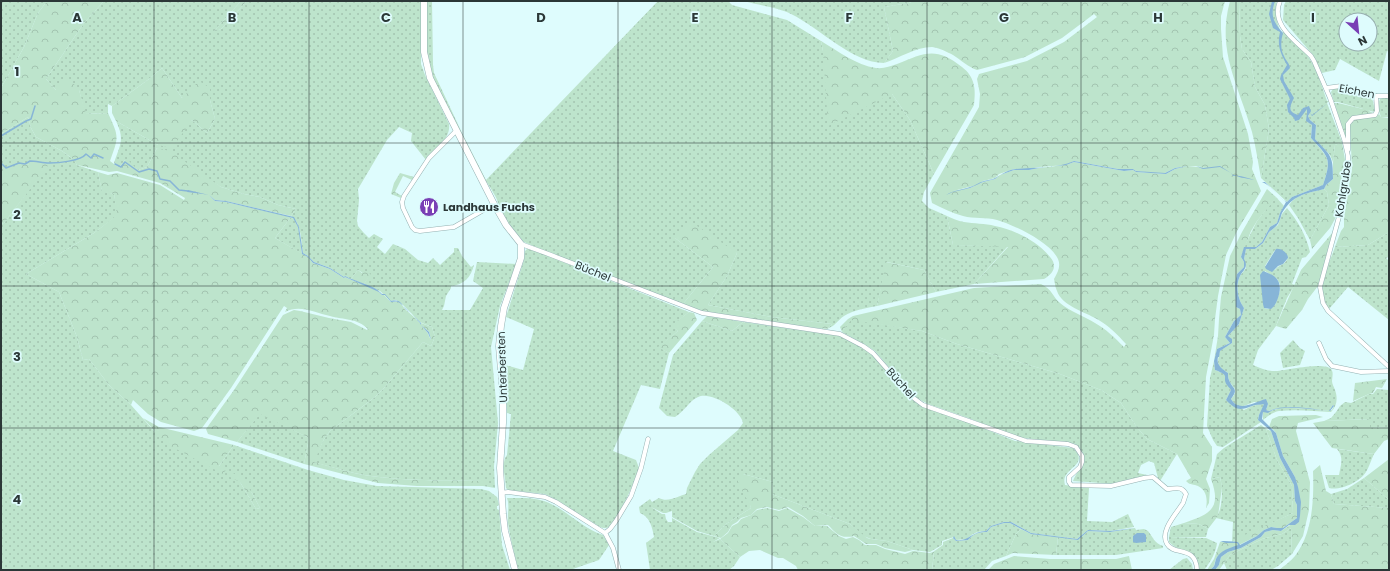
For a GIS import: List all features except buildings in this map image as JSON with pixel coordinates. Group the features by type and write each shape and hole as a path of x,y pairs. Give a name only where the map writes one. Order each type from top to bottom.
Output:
{"street":[{"path":"424,1 424,52 430,78 494,204 506,225 521,244"},
{"name":"Kohlgrube","path":"1280,1 1277,9 1279,23 1284,30 1311,56 1317,67 1344,139 1348,156 1348,169 1340,213 1331,248 1322,274 1320,294 1328,311 1389,367"},
{"name":"Eichen","path":"1326,88 1341,86 1354,92 1376,96 1389,96"},
{"path":"1348,156 1348,124 1352,118 1375,115 1377,111 1376,96"},
{"path":"456,131 429,158 404,196 402,202 403,208 412,227 415,230 420,231 454,227 494,204"},
{"name":"Unterbersten","path":"515,570 505,531 501,493 500,468 504,412 500,346 504,308 520,258 521,244"},
{"name":"Büchel","path":"521,244 551,254 702,313 840,334 873,353 884,363 911,396 923,404 1026,441 1068,444 1076,447 1082,456 1082,462 1080,467 1069,477 1069,482 1071,485 1112,486 1153,477 1167,489 1180,487 1186,494 1184,502 1170,522 1165,535 1166,542 1170,548 1184,552 1193,557 1196,564 1196,570"},
{"path":"1319,343 1326,359 1332,366 1368,373 1389,371"},
{"path":"605,533 610,529 631,496 641,468 648,439"},
{"path":"501,493 515,493 544,497 556,502 605,533 612,548 619,570"}],"green space":[{"path":"1,1 47,1 38,13 24,47 1,88"},
{"path":"47,1 104,1 84,23 46,79 56,90 66,80 75,85 79,90 86,114 108,113 116,132 115,146 110,161 118,167 125,160 129,161 138,170 147,167 157,148 170,151 221,187 260,197 278,205 296,209 291,216 226,201 215,200 209,195 215,201 226,202 291,217 275,238 308,257 313,263 330,269 344,278 345,277 370,286 384,295 391,302 399,302 421,325 421,323 432,327 435,337 431,346 423,342 375,397 330,431 324,439 314,462 363,475 418,480 483,481 483,486 417,486 378,483 304,464 309,438 260,414 237,442 208,434 206,429 234,390 283,315 294,310 351,322 367,330 368,329 364,325 355,321 302,309 296,309 285,312 287,308 284,306 231,388 202,428 194,431 161,422 148,414 133,400 131,405 109,385 89,359 83,360 77,337 59,292 26,274 94,233 117,215 114,194 102,192 98,172 108,175 117,173 160,185 184,200 185,198 160,183 117,171 109,172 77,165 73,159 62,151 36,137 31,128 28,117 1,134 1,88 24,47 38,13","holes":["421,325 429,332 431,340 427,332"]},
{"path":"104,1 241,1 214,31 221,29 247,1 421,1 421,64 449,124 448,134 442,144 426,160 411,141 412,133 399,127 387,140 358,189 359,200 357,221 358,226 369,238 374,234 383,239 377,247 385,254 393,244 405,249 418,260 428,263 433,258 440,265 454,252 454,248 458,248 462,256 471,267 474,265 469,277 466,280 460,284 451,286 442,310 470,310 483,288 473,281 477,262 516,264 500,306 491,347 498,423 494,466 495,488 483,486 483,481 418,480 371,476 313,462 324,439 330,431 375,397 423,342 431,346 435,337 432,327 420,322 400,302 396,300 391,301 380,291 364,284 370,274 363,273 358,270 351,279 345,276 344,277 330,268 314,262 303,253 299,228 295,219 291,216 296,209 278,205 260,197 221,187 157,148 147,167 138,170 125,160 118,167 114,163 120,147 121,138 116,121 158,145 192,120 207,133 215,119 210,100 210,88 182,98 162,68 112,106 108,104 108,113 85,114 79,90 56,90 46,79 84,23"},
{"path":"241,1 247,1 221,29 213,32"},
{"path":"426,1 432,1 434,73 486,180 658,1 728,1 732,5 787,20 821,41 823,51 892,94 910,120 934,174 924,192 922,201 929,208 947,216 953,245 1008,246 974,284 936,292 924,270 887,262 877,306 852,312 827,329 832,324 772,317 708,305 727,276 737,253 675,238 713,267 683,304 538,248 524,242 509,224 431,76 427,59"},
{"path":"744,1 914,1 884,7 893,51 884,63 860,57 848,51 791,14 775,8"},
{"path":"914,1 1225,1 1221,16 1223,57 1248,134 1253,162 1252,169 1261,191 1237,231 1226,255 1218,296 1214,335 1206,377 1203,433 1212,447 1212,461 1206,479 1210,489 1209,503 1206,508 1207,501 1204,491 1199,486 1190,484 1186,481 1191,478 1177,454 1147,439 1136,426 1121,403 1101,390 1060,374 957,344 922,331 851,320 842,332 840,327 853,316 974,288 1041,284 1048,289 1064,306 1103,328 1124,347 1126,344 1097,319 1074,308 1064,301 1056,288 1054,279 1059,269 1059,262 1054,253 1047,246 1031,235 1004,222 993,219 963,216 943,209 932,203 930,193 979,107 980,94 977,79 979,74 1027,61 1064,42 1097,17 1094,14 1062,38 1025,57 977,70 953,55 941,49 932,47 926,47 914,51 884,63 893,51 884,7","holes":["1074,161 1118,169 1133,169 1136,171 1154,173 1165,173 1175,168 1188,166 1175,169 1166,174 1136,172 1133,170 1124,171 1074,162 1066,165","1066,165 1029,170 1014,170 1000,175 995,179 978,184 995,178 999,174 1014,169","976,185 970,188 953,191"]},
{"path":"1230,1 1239,1 1242,49 1251,62 1255,87 1265,105 1269,129 1261,178 1252,132 1227,52 1226,19"},
{"path":"1239,1 1277,1 1276,14 1281,34 1282,35 1283,31 1303,51 1315,68 1327,101 1329,101 1327,103 1342,142 1335,145 1333,162 1330,155 1315,139 1316,125 1310,120 1308,116 1310,113 1308,111 1307,121 1312,125 1311,138 1325,155 1328,164 1327,169 1323,185 1292,197 1287,202 1261,178 1269,129 1265,105 1255,87 1251,62 1242,49"},
{"path":"1286,1 1389,1 1389,52 1387,51 1379,81 1340,59 1335,70 1322,73 1313,55 1283,20 1284,5"},
{"path":"821,41 854,61 876,68 887,67 923,55 937,54 953,60 970,75 975,89 974,105 934,174 910,120 892,94 828,126"},
{"path":"162,68 182,98 199,81 210,88 210,100 215,119 207,133 192,120 172,148 158,145 116,121 112,113 112,106"},
{"path":"1333,89 1341,89 1353,94 1370,97 1373,101 1375,111 1334,102 1331,92"},
{"path":"1389,98 1389,117 1381,117 1378,106 1380,99"},
{"path":"1334,103 1363,109 1367,107 1369,111 1373,113 1370,115 1362,115 1351,118 1346,123 1346,138"},
{"path":"1379,114 1381,117 1389,118 1389,232 1368,245 1335,247 1344,227 1344,218 1352,169 1350,125 1355,119 1375,117"},
{"path":"28,117 31,128 36,137 62,151 74,160 77,165 98,172 102,191 114,194 118,215 94,233 26,274 59,292 77,337 83,360 89,359 109,385 131,405 154,431 219,466 234,445 308,470 344,480 377,486 481,489 489,491 497,497 499,505 497,506 497,509 499,510 502,545 510,570 1,570 1,224 4,223 49,163 26,165 1,174 1,134","holes":["240,482 252,493 260,508 256,509"]},
{"path":"1342,142 1345,160 1336,217 1330,228 1312,249 1310,240 1329,205 1327,192 1324,189 1333,179 1335,145"},
{"path":"42,158 50,163 4,223 1,224 1,174 8,171 10,168 21,164 28,165 31,162"},
{"path":"400,173 414,177 412,180 403,176 395,192 402,196 401,198 391,194 394,183"},
{"path":"1267,189 1276,197 1251,231 1241,257 1244,262 1244,267 1237,274 1235,283 1236,307 1240,309 1241,315 1234,321 1225,337 1230,343 1217,349 1214,361 1218,336 1221,297 1230,256"},
{"path":"1324,189 1327,192 1329,205 1310,240 1289,205 1300,196 1309,192"},
{"path":"1276,197 1284,206 1277,223 1270,227 1262,242 1256,247 1244,247 1257,221"},
{"path":"1287,208 1304,234 1310,252 1306,257 1302,258 1292,284 1295,285 1287,298 1276,326 1258,350 1253,365 1266,370 1274,371 1313,366 1327,367 1331,369 1333,375 1332,382 1337,399 1335,407 1331,412 1298,410 1279,411 1263,420 1263,412 1268,412 1280,408 1269,411 1266,410 1268,404 1254,402 1239,406 1234,403 1231,399 1234,396 1235,389 1229,379 1228,373 1219,366 1218,359 1220,351 1232,343 1228,336 1239,324 1244,308 1240,301 1237,288 1238,280 1246,268 1244,259 1246,249 1255,249 1263,243 1269,232 1278,225 1282,214","holes":["1275,250 1288,258 1275,270 1265,266","1265,271 1277,279 1280,284 1280,291 1275,305 1268,309 1264,308","1290,407 1307,408 1328,411 1305,408 1282,408"]},
{"path":"947,216 962,222 987,224 1018,233 1045,251 1054,264 1052,272 1044,279 974,284 1008,247 953,245"},
{"path":"291,217 297,224 302,254 275,238"},
{"path":"691,222 737,253 727,276 708,305 772,317 832,324 827,329 788,325 703,311 683,304 713,267 675,238"},
{"path":"1333,232 1318,286 1302,310 1286,329 1276,326 1301,270"},
{"path":"1389,232 1389,257 1386,258 1389,261 1389,320 1348,287 1329,309 1323,294 1323,286 1326,270 1335,247 1368,245"},
{"path":"528,248 689,312 673,325 678,331 659,347 669,353 660,389 641,385 613,451 636,460 639,468 630,491 611,526 607,528 600,527 545,494 508,490 506,488 504,463 507,455 511,414 507,413 505,365 523,370 534,329 506,317 524,260 525,251"},
{"path":"886,262 924,270 936,292 877,306"},
{"path":"358,270 362,273 364,271 371,274 364,284 351,279"},
{"path":"689,312 694,313 697,320 669,353 658,347 678,331 672,325"},
{"path":"707,316 743,322 732,331 702,321"},
{"path":"851,319 922,331 957,344 1060,374 1101,390 1121,403 1136,426 1147,439 1177,454 1160,481 1154,463 1149,461 1141,465 1138,473 1147,475 1116,484 1073,481 1084,459 1084,454 1075,444 1016,437 928,404 915,397 875,351 842,332"},
{"path":"702,321 732,331 743,322 837,335 862,347 872,355 913,400 1015,441 1073,448 1079,457 1079,460 1066,475 1065,485 1089,488 1087,521 1112,522 1128,514 1134,527 1110,531 1088,530 1077,539 1031,533 1011,522 1004,522 991,526 986,531 980,531 971,535 967,539 956,540 954,537 942,541 942,545 930,552 913,550 887,541 871,539 863,536 850,524 772,494 773,482 743,474 751,508 726,524 714,536 697,531 672,517 672,511 663,513 651,507 662,514 665,514 668,522 672,522 672,518 697,532 720,538 713,542 720,539 740,557 734,566 729,570 650,570 646,543 654,537 650,523 646,517 640,513 639,507 650,499 652,502 659,498 666,500 686,494 687,488 700,464 738,430 743,423 741,418 731,407 717,399 710,397 698,397 675,417 667,416 659,408 673,355"},
{"path":"1293,340 1305,351 1300,365 1283,368 1280,353"},
{"path":"1214,361 1215,370 1226,376 1226,381 1231,390 1226,400 1244,410 1252,406 1265,403 1259,415 1258,420 1261,422 1223,447 1217,446 1207,426 1210,378"},
{"path":"1387,379 1382,388 1376,387 1373,393 1353,401 1355,383"},
{"path":"1377,389 1389,390 1389,427 1370,428 1369,419 1324,421 1331,418 1345,402 1351,403 1369,394 1373,394"},
{"path":"260,413 309,438 304,464 237,442"},
{"path":"1316,415 1323,417 1298,423 1296,431 1310,482 1309,510 1303,536 1292,554 1291,528 1282,534 1262,539 1230,555 1219,570 1215,570 1219,565 1221,557 1228,552 1241,548 1261,537 1265,532 1273,530 1281,531 1290,525 1299,522 1295,477 1283,456 1276,433 1269,427 1272,419 1279,416"},
{"path":"143,418 159,427 234,445 219,466 226,470 223,474 165,443"},
{"path":"1370,419 1370,428 1389,427 1389,439 1384,441 1374,454 1332,448 1313,423 1324,421"},
{"path":"1261,425 1266,429 1277,460 1292,486 1293,513 1232,542 1233,522 1216,518 1221,504 1221,482 1220,477 1211,479 1217,454"},
{"path":"1266,429 1271,431 1280,458 1294,485 1297,518 1283,528 1271,527 1239,545 1238,542 1234,542 1236,539 1293,513 1292,486 1277,460"},
{"path":"1337,449 1374,454 1363,476 1349,485 1334,489 1329,488 1325,475 1339,475 1341,468 1341,455"},
{"path":"1389,459 1389,500 1364,478"},
{"path":"1320,465 1326,491 1331,494 1334,504 1389,508 1389,570 1279,570 1295,556 1306,537 1311,515 1313,471"},
{"path":"231,472 242,478 260,508 256,509 240,482 228,476"},
{"path":"743,474 773,482 772,494 850,524 867,538 887,541 913,550 905,552 885,548 876,544 866,544 854,536 845,537 839,535 828,525 815,526 803,516 788,507 779,510 767,507 757,509 751,515 741,518 732,525 728,532 721,538 714,536 726,524 751,508 737,481"},
{"path":"1220,477 1222,487 1218,516 1208,529 1199,524 1184,523 1201,517 1211,509 1214,504 1215,497 1211,479"},
{"path":"1364,478 1389,500 1389,508 1334,504 1331,494 1347,489"},
{"path":"507,498 535,499 552,504 587,528 603,535 609,545 599,560 570,570 518,570 509,529"},
{"path":"767,508 779,511 787,508 815,526 827,526 839,536 846,539 853,537 865,545 876,545 905,554 913,551 934,552 932,570 798,570 796,566 783,558 778,558 760,550 749,551 740,557 720,539 741,519 751,515 757,510"},
{"path":"1004,523 1010,523 1021,529 1016,534 1006,556 992,561 984,570 932,570 933,552 943,545 943,542 953,538 956,541 968,540 976,534 987,532 991,527"},
{"path":"1184,523 1199,524 1208,529 1206,537 1169,537 1171,527"},
{"path":"1135,528 1136,530 1144,529 1148,531 1156,542 1163,546 1163,548 1116,555 1056,555 1058,537 1078,540 1088,531 1110,532"},
{"path":"1291,528 1292,554 1278,566 1271,570 1227,570 1224,563 1230,555 1262,539 1282,534"},
{"path":"1021,529 1031,534 1058,537 1056,555 1013,553 1006,556 1016,534"},
{"path":"1169,537 1206,538 1217,543 1211,560 1207,566 1204,570 1198,570 1194,558 1169,542"},
{"path":"1220,542 1237,543 1239,545 1226,550 1216,559 1213,567 1210,570 1207,570 1214,559"},
{"path":"1014,556 1050,559 1116,559 1129,556 1132,570 988,570 994,564"},
{"path":"1187,558 1192,564 1193,570 1169,570 1183,559"}],"water":[{"path":"1272,1 1275,1 1273,18 1283,33 1281,47 1290,68 1283,75 1284,81 1294,98 1290,108 1292,112 1298,115 1303,108 1309,106 1311,111 1308,116 1316,125 1315,139 1325,149 1332,160 1333,179 1324,189 1305,194 1290,202 1282,213 1276,227 1269,232 1263,243 1255,249 1246,249 1244,259 1246,266 1238,280 1237,288 1240,301 1244,308 1239,324 1228,336 1232,339 1232,343 1220,351 1218,362 1219,365 1228,373 1229,379 1235,391 1231,399 1238,405 1247,405 1266,399 1268,404 1266,410 1269,411 1282,407 1290,407 1327,411 1280,408 1268,413 1263,412 1262,419 1276,433 1283,456 1295,477 1301,502 1299,522 1295,525 1289,525 1281,531 1273,530 1265,532 1261,537 1241,548 1228,552 1221,557 1219,565 1215,570 1210,570 1214,566 1220,553 1238,545 1237,543 1226,543 1220,541 1238,542 1240,545 1257,536 1264,530 1271,527 1283,528 1297,518 1294,485 1280,458 1271,431 1258,420 1264,404 1238,409 1229,403 1226,400 1231,390 1225,382 1225,375 1215,370 1214,361 1217,349 1230,343 1225,337 1234,321 1241,315 1240,309 1236,307 1235,283 1237,274 1244,267 1244,262 1241,257 1244,247 1256,247 1262,242 1270,227 1277,223 1286,202 1284,200 1287,202 1292,197 1323,185 1328,164 1322,150 1311,138 1312,125 1306,121 1307,109 1299,120 1295,121 1288,112 1287,105 1290,99 1280,79 1287,65 1280,49 1280,32 1273,28 1269,14"},
{"path":"1074,161 1118,169 1133,169 1136,171 1165,173 1175,168 1188,166 1175,169 1166,174 1136,172 1133,170 1124,171 1074,162 1066,165 1054,166 1067,164"},
{"path":"1196,166 1203,168 1220,166 1231,173 1220,167 1203,169"},
{"path":"1048,167 1029,170 1014,170 1001,175 1016,169"},
{"path":"1231,173 1233,175 1251,179 1242,178 1233,176"},
{"path":"999,176 995,179 983,182 970,188 946,195 949,193"},
{"path":"188,190 209,195 187,192"},
{"path":"209,195 215,200 226,201 294,217 299,227 303,253 308,256 314,262 330,268 344,277 345,276 375,288 382,294 385,294 391,301 399,301 403,306 398,302 391,302 385,295 382,295 379,292 345,277 344,278 330,269 313,263 308,257 302,254 298,227 293,218 226,202 215,201"},
{"path":"1276,249 1284,251 1288,258 1283,264 1278,266 1272,272 1265,267"},
{"path":"1263,271 1276,278 1280,288 1278,298 1271,309 1264,308 1263,304 1260,275"},
{"path":"421,325 429,332 431,340 428,333"},
{"path":"1004,522 1011,522 1031,533 1077,539 1088,530 1110,531 1135,528 1110,532 1088,531 1078,540 1031,534 1010,523 1004,523 991,527 987,532 976,534 968,540 956,541 953,538 954,536 956,540 964,539 981,531 986,531 991,526"},
{"path":"1137,533 1144,533 1146,535 1146,542 1133,542 1133,536"}],"waterway":[{"path":"1,136 31,119 35,106"},
{"path":"1,163 6,168 19,163 25,164 30,161 58,163 79,158 86,154 91,158 94,154 103,158"},
{"path":"115,164 121,167 125,162 139,172 149,169 157,171 160,179 170,181 179,190 188,191"}],"place":[{"name":"Landhaus Fuchs","path":"429,207"}]}
